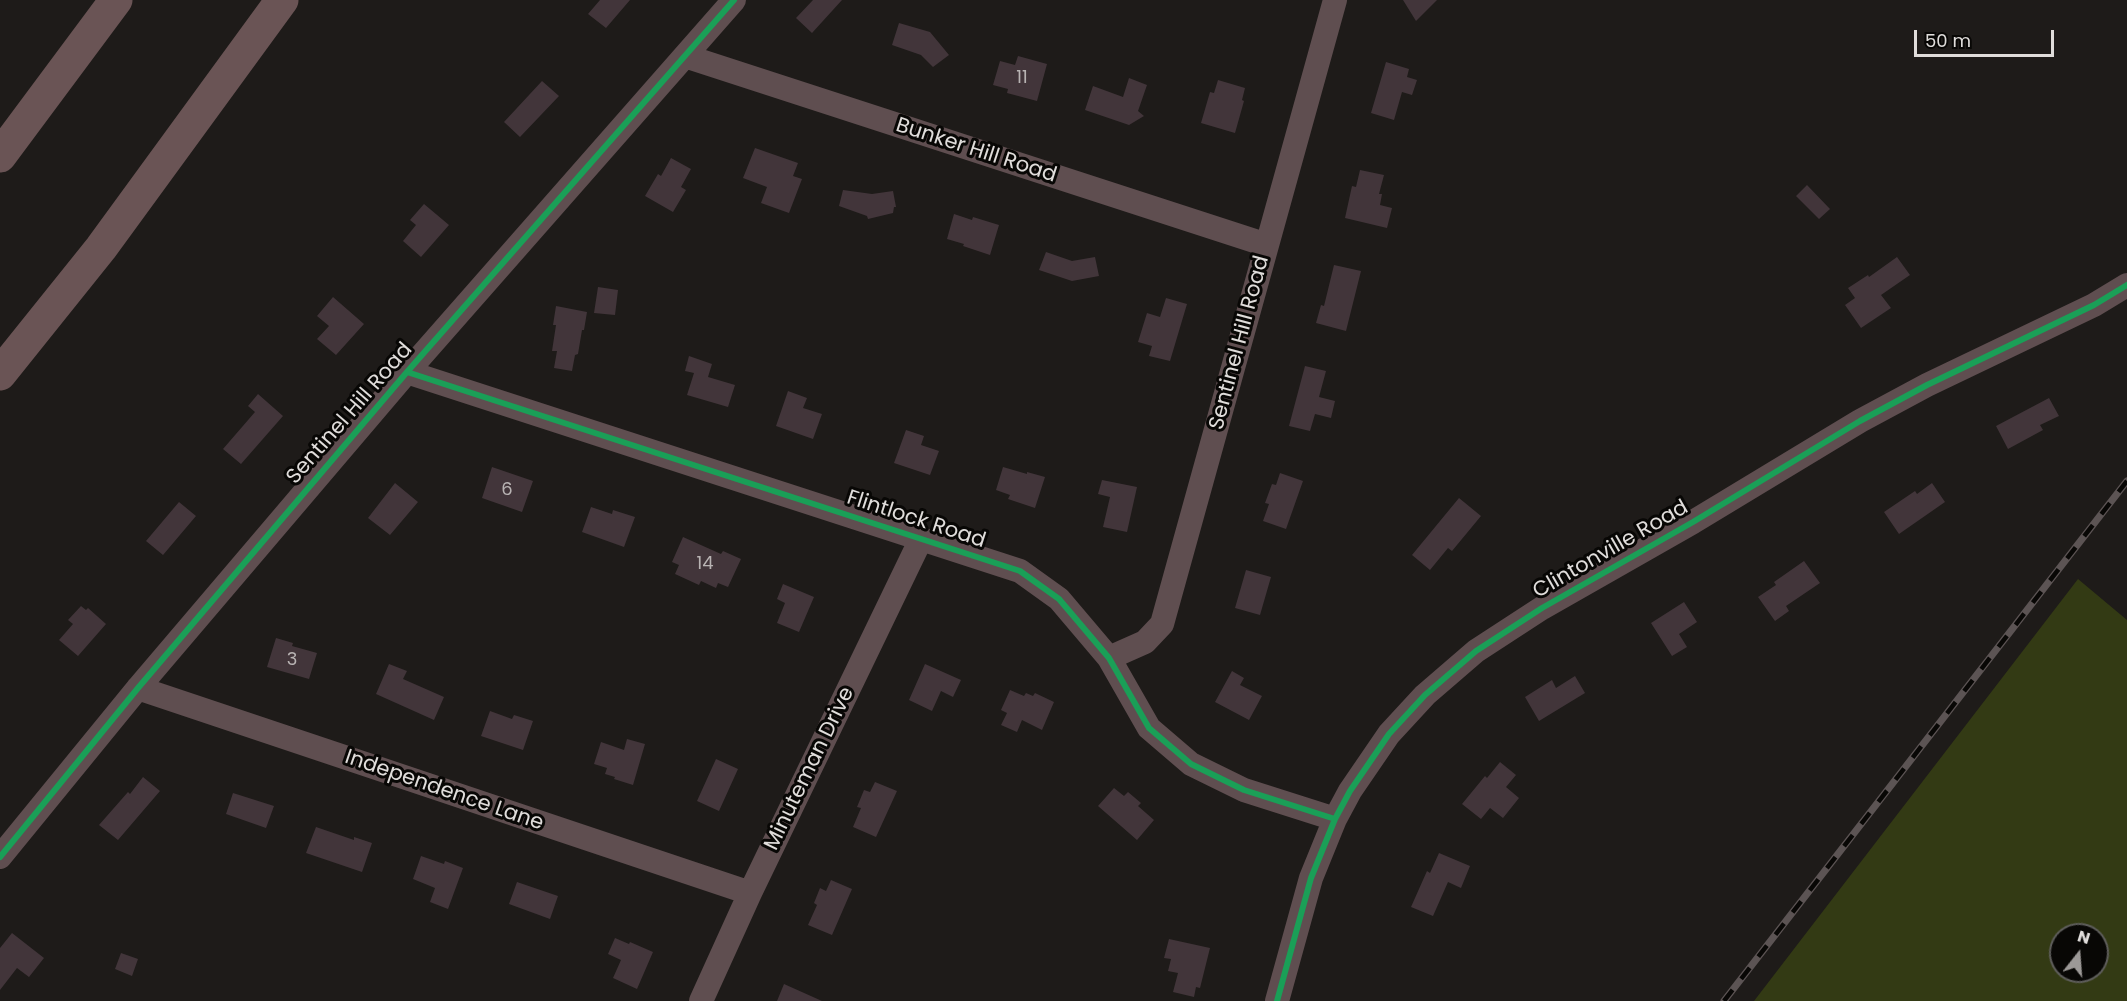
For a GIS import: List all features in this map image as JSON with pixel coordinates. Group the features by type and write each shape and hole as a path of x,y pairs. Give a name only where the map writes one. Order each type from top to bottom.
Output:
{"highway":[{"path":"0,156 116,0"},
{"path":"0,374 101,248 282,0"}],"street":[{"name":"Sentinel Hill Road","path":"0,857 138,688 407,372 734,0"},
{"name":"Sentinel Hill Road","path":"1109,658 1145,642 1162,624 1335,0"},
{"name":"Bunker Hill Road","path":"685,56 1267,245"},
{"name":"Clintonville Road","path":"1277,1001 1311,878 1335,819 1360,776 1389,734 1425,695 1476,651 1498,635 1693,522 1860,421 1927,385 2094,305 2127,285"},
{"name":"Flintlock Road","path":"407,372 1020,571 1059,599 1109,658 1149,728 1191,764 1244,790 1335,819"},
{"name":"Minuteman Drive","path":"701,1001 750,893 921,538"},
{"name":"Independence Lane","path":"138,688 750,893"}],"green space":[{"path":"2078,579 2127,620 2127,1001 1754,1001"}],"building":[{"path":"600,0 630,0 606,28 588,14"},
{"path":"813,0 842,0 812,33 796,18"},
{"path":"1403,0 1437,0 1416,21"},
{"path":"899,23 930,32 949,55 933,67 921,55 892,45"},
{"path":"1018,56 1047,64 1037,101 1007,93 1008,89 993,85 1000,61 1015,65"},
{"path":"1386,62 1409,69 1407,77 1417,80 1412,95 1402,92 1394,120 1371,113"},
{"path":"1129,78 1147,85 1138,111 1144,116 1129,125 1085,110 1093,86 1123,97"},
{"path":"1218,80 1245,88 1242,100 1244,101 1235,133 1201,123 1210,92 1214,93"},
{"path":"542,81 559,96 520,137 504,122"},
{"path":"755,148 798,163 793,176 802,179 789,213 761,203 767,187 743,178"},
{"path":"671,158 691,169 681,187 686,190 673,212 645,196 658,174 661,176"},
{"path":"1360,170 1384,175 1379,194 1382,194 1380,205 1392,208 1387,228 1345,218 1352,186 1356,187"},
{"path":"1807,185 1830,209 1819,219 1796,196"},
{"path":"843,190 872,194 893,191 896,207 893,213 868,219 867,216 839,206"},
{"path":"424,204 449,225 421,257 403,241 416,225 410,220"},
{"path":"954,214 999,225 990,255 947,239"},
{"path":"1046,252 1072,261 1095,257 1099,276 1072,281 1039,270"},
{"path":"1897,257 1910,275 1881,295 1891,308 1861,328 1845,305 1855,298 1848,288 1868,275 1869,277"},
{"path":"1334,265 1361,271 1346,331 1316,323 1321,305 1324,306"},
{"path":"598,287 618,290 615,315 594,313"},
{"path":"333,297 364,324 336,355 317,339 329,326 317,316"},
{"path":"1166,298 1187,304 1170,361 1149,356 1152,346 1138,342 1147,313 1160,317"},
{"path":"556,306 587,312 572,371 554,368 557,351 552,351"},
{"path":"689,356 712,364 708,377 735,385 728,407 687,395 694,373 685,371"},
{"path":"1305,366 1326,371 1319,397 1335,401 1331,418 1315,414 1310,431 1289,426"},
{"path":"788,391 807,398 803,408 822,414 813,439 776,426"},
{"path":"258,394 283,416 241,464 223,449 255,412 248,406"},
{"path":"2049,398 2059,416 2040,425 2043,430 2008,449 1996,426"},
{"path":"906,430 924,436 921,445 939,451 930,475 894,463"},
{"path":"492,467 533,481 522,512 482,498"},
{"path":"1003,467 1045,477 1035,508 1008,499 1010,495 996,490"},
{"path":"1280,473 1303,481 1286,529 1263,521 1269,504 1265,503 1272,484 1276,485"},
{"path":"1102,480 1137,487 1127,532 1103,527 1110,497 1098,494"},
{"path":"395,483 418,502 390,535 368,518"},
{"path":"1932,483 1945,502 1899,534 1884,512 1915,491 1917,494"},
{"path":"1459,498 1481,516 1452,551 1448,548 1430,570 1412,555"},
{"path":"179,502 196,516 163,555 146,541"},
{"path":"591,507 612,514 613,510 635,517 624,547 582,532"},
{"path":"683,537 721,554 723,551 741,559 728,587 718,583 716,588 701,581 699,585 675,574 679,565 672,562"},
{"path":"1804,561 1820,583 1786,606 1789,611 1775,621 1758,597 1776,585 1774,582"},
{"path":"1246,570 1271,577 1260,615 1235,608"},
{"path":"783,584 814,597 799,632 777,623 785,603 777,599"},
{"path":"1684,602 1697,622 1679,634 1687,647 1672,656 1651,623"},
{"path":"81,606 86,610 88,608 106,624 78,656 59,640 73,624 68,620"},
{"path":"276,638 293,643 292,646 317,653 309,679 267,667"},
{"path":"389,664 407,671 403,679 444,697 434,720 376,694"},
{"path":"925,664 961,680 953,697 941,691 932,711 909,700"},
{"path":"1232,671 1244,678 1240,685 1262,696 1249,720 1215,702"},
{"path":"1575,676 1585,693 1539,721 1525,697 1552,680 1556,688"},
{"path":"1010,690 1024,696 1026,693 1033,696 1035,693 1054,702 1042,730 1022,720 1017,732 1001,725 1007,713 1001,710"},
{"path":"490,711 512,719 514,715 533,721 523,750 481,736"},
{"path":"627,739 645,744 633,785 614,779 615,777 605,774 607,768 594,764 601,742 624,750"},
{"path":"716,759 738,769 719,811 697,801"},
{"path":"1500,762 1516,775 1506,787 1519,798 1503,818 1490,808 1481,819 1462,804"},
{"path":"143,777 160,791 118,840 99,825 128,792 130,794"},
{"path":"875,782 897,791 876,837 853,827 861,808 857,807 864,790 870,792"},
{"path":"1114,788 1124,796 1128,792 1141,803 1138,806 1154,820 1137,840 1098,806"},
{"path":"233,793 274,806 266,828 226,814"},
{"path":"316,827 354,840 354,837 372,843 362,872 306,853"},
{"path":"1439,853 1470,866 1461,888 1448,882 1433,916 1411,907 1427,871 1430,873"},
{"path":"421,856 463,868 448,909 430,902 435,888 413,879"},
{"path":"831,880 852,889 832,935 808,925 817,905 814,903 820,888 826,891"},
{"path":"517,882 558,896 550,919 509,904"},
{"path":"12,933 44,958 29,977 17,968 0,990 0,948"},
{"path":"615,938 653,952 637,989 613,978 621,960 608,954"},
{"path":"1169,939 1210,948 1200,988 1196,987 1194,997 1173,992 1178,973 1168,971 1171,959 1164,958"},
{"path":"121,953 138,959 132,976 115,969"},
{"path":"784,984 822,1001 777,1001"}],"railway":[{"path":"1724,1001 2127,481"}],"cycle path":[{"path":"0,857 138,688 407,372 734,0"},
{"path":"1277,1001 1311,878 1335,819 1350,791 1389,734 1425,695 1476,651 1542,608 1693,522 1860,421 1927,385 2094,305 2127,285"},
{"path":"407,372 1020,571 1059,599 1109,658 1149,728 1191,764 1244,790 1335,819"}]}
